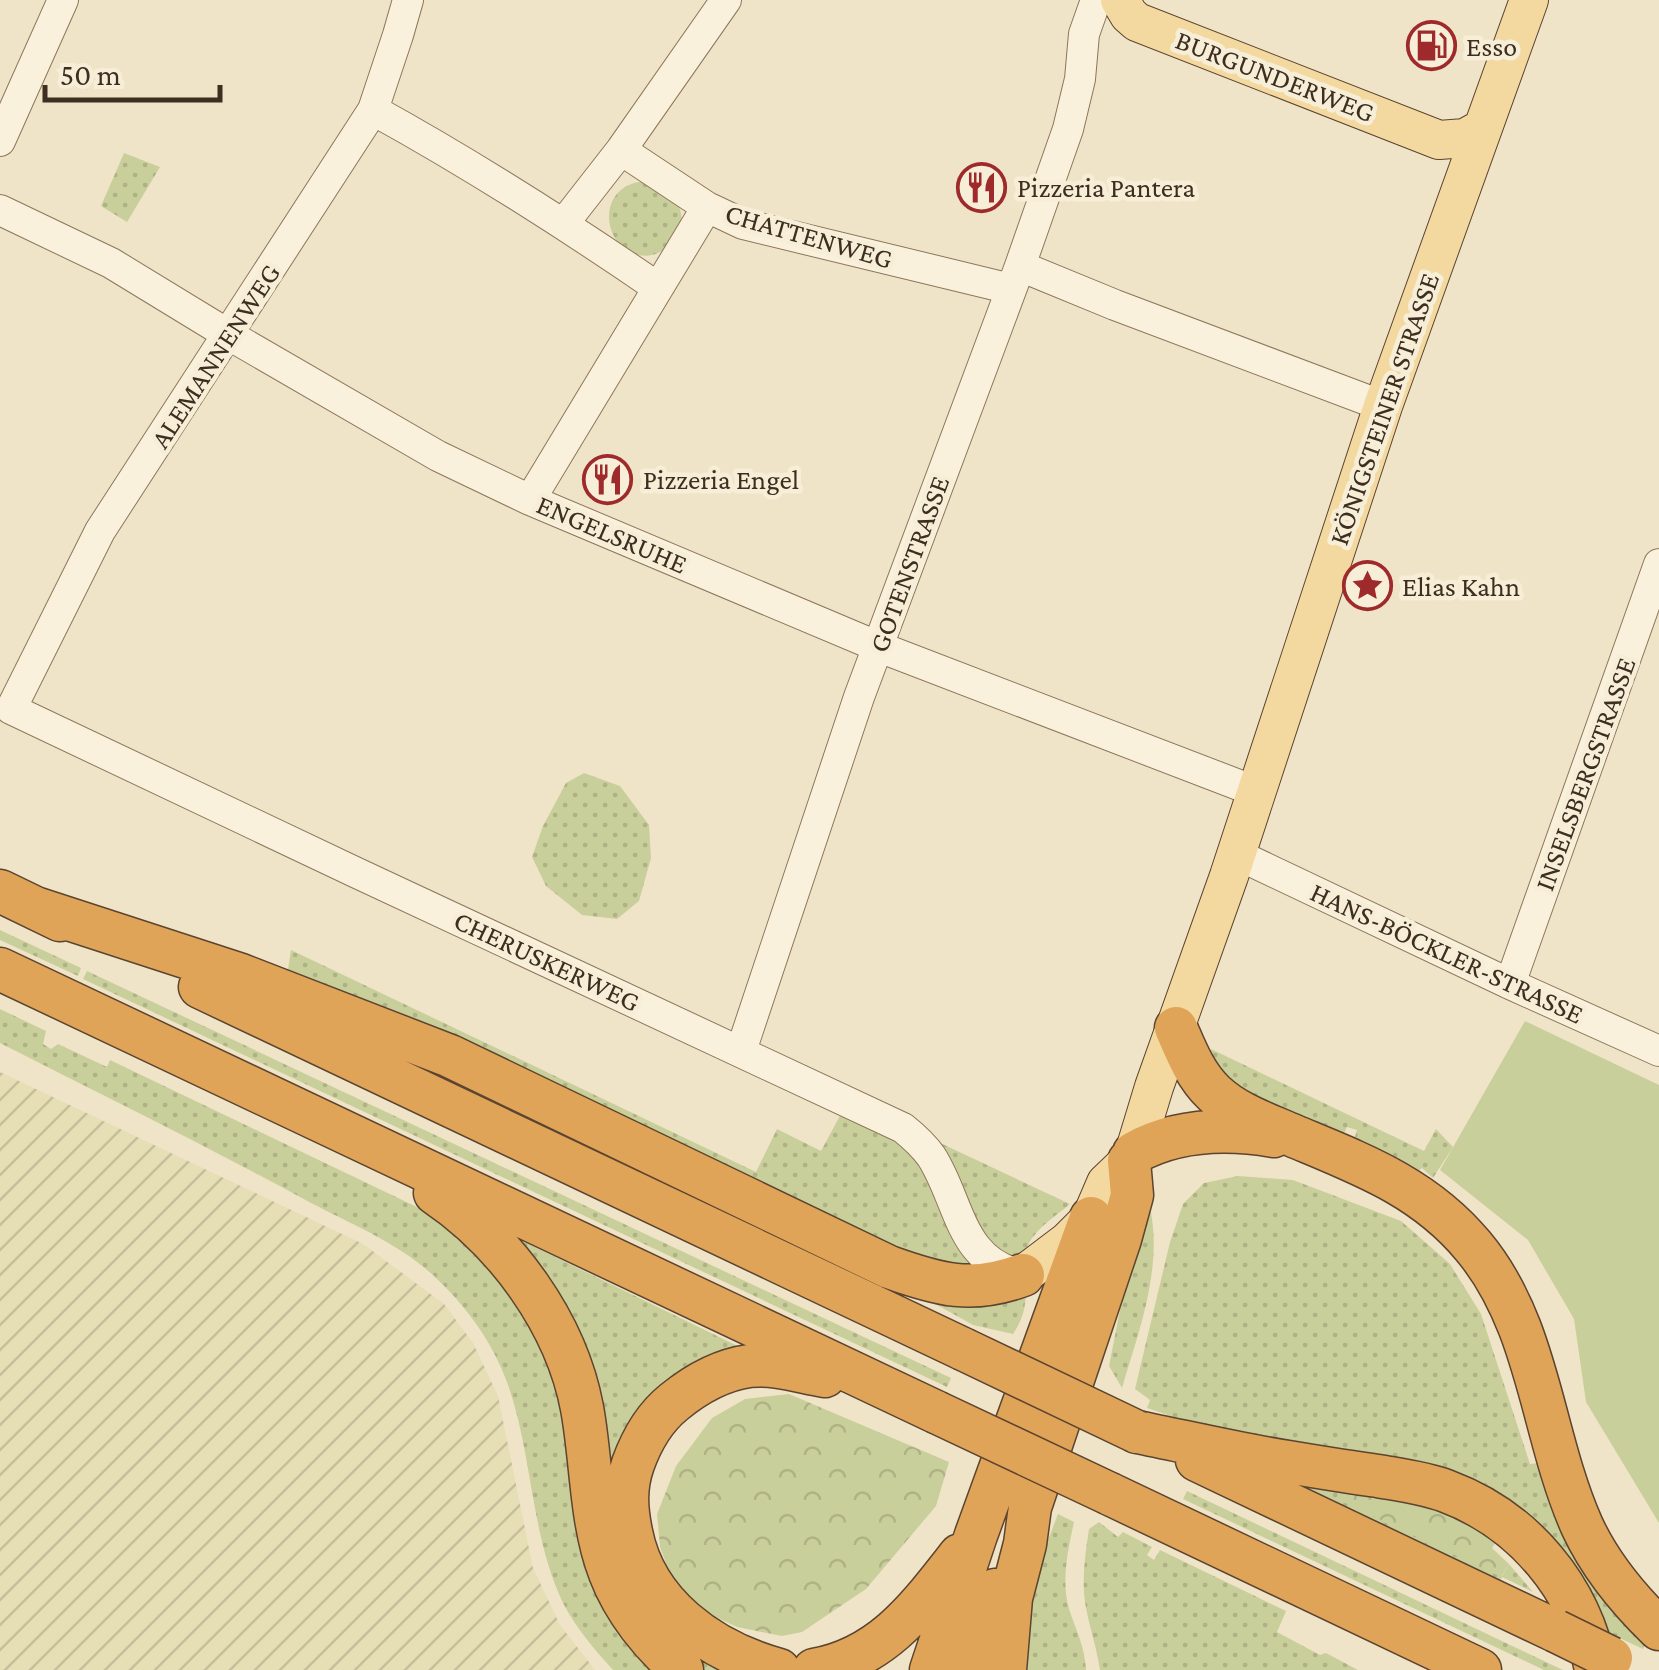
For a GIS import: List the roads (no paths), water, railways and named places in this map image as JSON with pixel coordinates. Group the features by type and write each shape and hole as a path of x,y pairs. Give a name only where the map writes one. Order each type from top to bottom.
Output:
{"highway":[{"path":"18,900 241,975 450,1056 889,1267 916,1277 968,1287 999,1284 1023,1275"},
{"path":"18,900 1556,1631 1615,1666"},
{"path":"0,968 1480,1670"},
{"path":"1176,1028 1196,1071 1214,1093 1260,1122 1369,1166 1403,1185 1456,1227 1492,1271 1524,1338 1561,1470 1582,1525 1609,1572 1659,1629"},
{"path":"339,1129 458,1209 510,1262 533,1294 563,1349 582,1405 593,1495 610,1573 642,1628 682,1670"},
{"path":"967,1670 1014,1536 1030,1507 1120,1239 1132,1195 1132,1157 1157,1142 1201,1132 1248,1132 1309,1142"},
{"path":"931,1670 1092,1218"},
{"path":"778,1670 748,1662 689,1625 644,1572 627,1514 627,1482 649,1429 661,1413 698,1384 750,1366 778,1367 841,1380 936,1412"},
{"path":"1138,1432 1274,1460 1407,1481 1443,1489 1477,1505 1529,1542 1566,1591 1590,1638 1615,1666"},
{"path":"1005,1670 1011,1598 1030,1507"},
{"path":"814,1670 844,1664 894,1631 976,1535"},
{"path":"1342,1605 1429,1670"}],"main road":[{"name":"KÖNIGSTEINER STRASSE","path":"1023,1275 1092,1218 1106,1184 1132,1157 1383,406 1529,0"},
{"name":"BURGUNDERWEG","path":"1129,11 1439,140"},
{"path":"1439,140 1464,138 1483,128"},
{"path":"1439,140 1453,157 1462,185"}],"street":[{"path":"0,141 63,0"},
{"name":"ALEMANNENWEG","path":"12,708 100,531 373,110 408,0"},
{"path":"564,223 622,150 726,0"},
{"name":"GOTENSTRASSE","path":"741,1051 850,723 1068,129 1080,79 1084,34 1096,0"},
{"name":"GOTENSTRASSE","path":"1080,79 1100,41 1126,25 1129,11"},
{"path":"373,110 564,223 657,287"},
{"name":"CHATTENWEG","path":"622,150 707,207 742,224 1015,277 1116,305 1383,406"},
{"path":"530,500 707,207"},
{"name":"ENGELSRUHE","path":"0,210 111,263 438,456 530,500 879,646 1257,792"},
{"name":"INSELSBERGSTRASSE","path":"1510,984 1659,564"},
{"name":"CHERUSKERWEG","path":"12,708 886,1120 912,1135 930,1154 957,1217 976,1247 1006,1272 1023,1275"},
{"name":"HANS-BÖCKLER-STRASSE","path":"1236,854 1659,1051"}],"place":[{"name":"Esso","path":"1431,46"},
{"name":"Pizzeria Pantera","path":"982,187"},
{"name":"Pizzeria Engel","path":"608,479"},
{"name":"Elias Kahn","path":"1367,586"}]}
